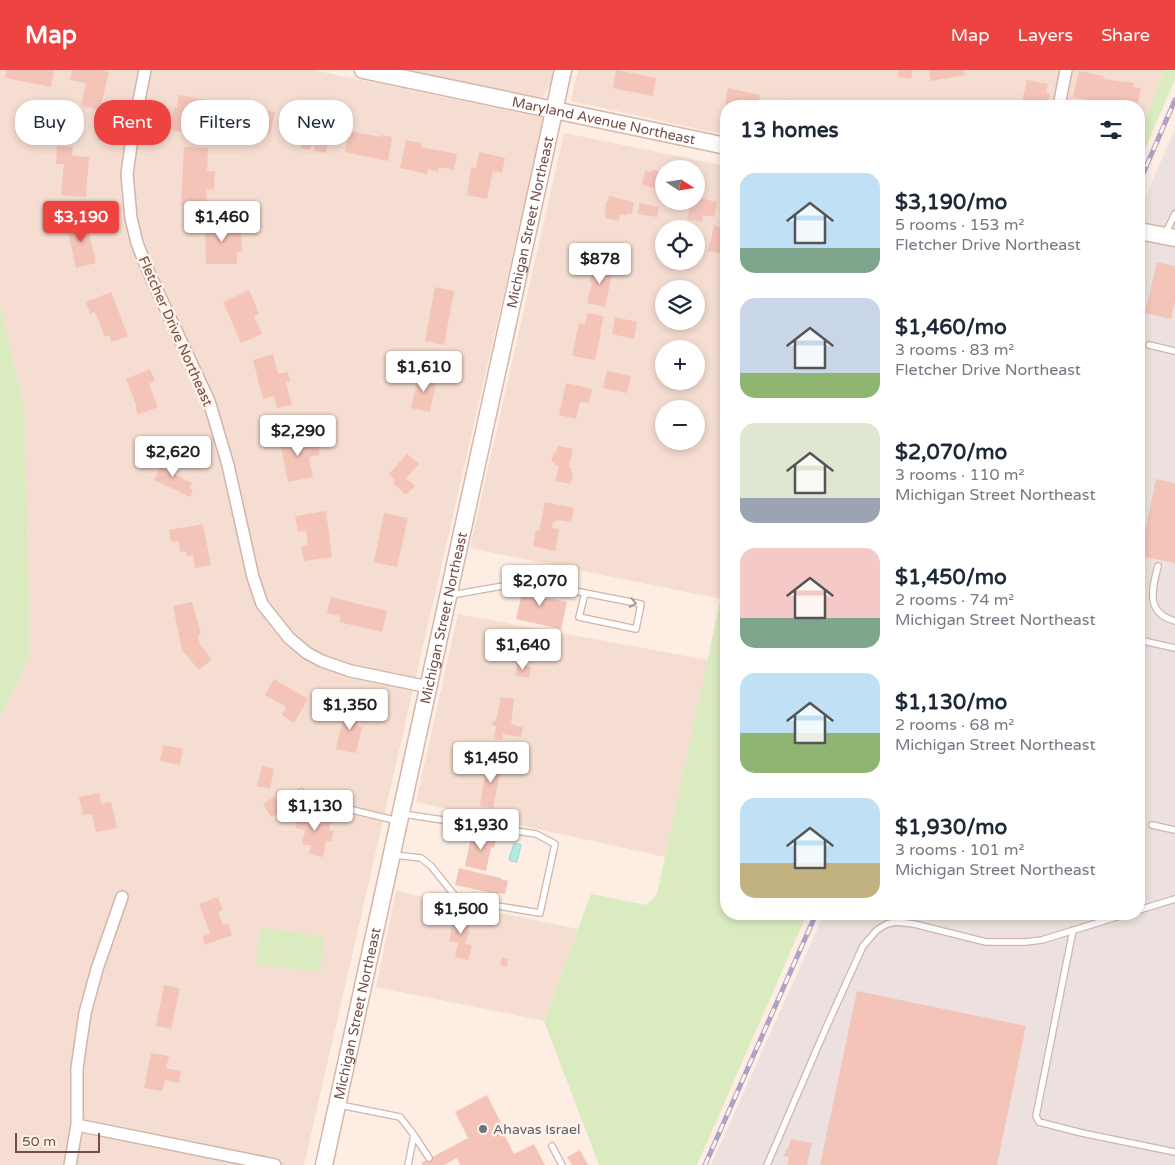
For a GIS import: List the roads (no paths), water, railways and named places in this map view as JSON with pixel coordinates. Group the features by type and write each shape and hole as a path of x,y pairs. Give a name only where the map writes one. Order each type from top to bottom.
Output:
{"main road":[{"name":"Maryland Avenue Northeast","path":"363,70 720,145"},
{"name":"Michigan Street Northeast","path":"324,1165 563,70"},
{"path":"1145,232 1170,237"}],"street":[{"name":"Fletcher Drive Northeast","path":"145,70 128,165 128,193 131,218 137,243 149,273 209,401 228,465 253,577 262,604 289,638 307,653 322,661 351,671 429,687"},
{"path":"1060,100 1066,70"},
{"path":"70,1165 77,1125 77,1068 84,1013 96,968 122,897"},
{"path":"77,1125 275,1165"}],"lane":[{"path":"1170,237 1175,214"},
{"path":"1149,345 1175,351"},
{"path":"1158,566 1152,588 1153,604 1166,619 1175,621"},
{"path":"449,596 514,584 532,574 552,579 560,588"},
{"path":"544,585 560,588 641,604 636,629 579,617 585,593"},
{"path":"1145,641 1175,648"},
{"path":"301,792 311,800 400,818 536,834 555,844 540,913 468,901 456,896 431,866 421,858 392,855"},
{"path":"1152,825 1175,830"},
{"path":"1145,908 1175,900"},
{"path":"766,1165 863,946 877,930 886,924 896,922 914,924 986,942 1016,942 1042,940 1106,920"},
{"path":"1074,930 1036,1116 1039,1122 1175,1152"},
{"path":"338,1105 400,1117 429,1158"},
{"path":"408,1165 414,1135"},
{"path":"552,1146 562,1165"}],"water":[{"path":"514,843 521,845 517,862 510,861 509,859"}],"railway":[{"path":"1145,169 1175,100"},
{"path":"705,1165 813,920"}],"place":[{"name":"Ahavas Israel","path":"483,1129"}]}
